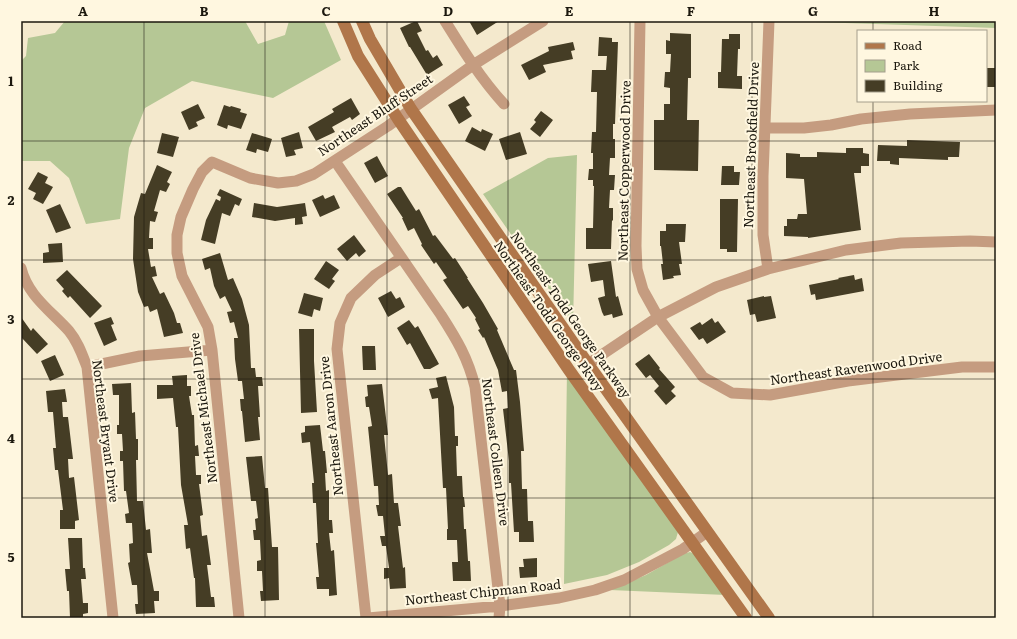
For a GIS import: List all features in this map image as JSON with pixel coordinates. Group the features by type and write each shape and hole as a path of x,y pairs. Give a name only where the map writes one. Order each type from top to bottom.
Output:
{"main road":[{"name":"Northeast Todd George Pkwy","path":"343,21 358,56 398,119 569,370 746,618"},
{"name":"Northeast Todd George Parkway","path":"362,21 370,39 411,109 588,364 769,618"}],"street":[{"path":"445,21 473,65 504,104"},
{"name":"Northeast Bluff Street","path":"212,162 250,178 278,184 296,181 314,174 398,119 473,65 543,21"},
{"name":"Northeast Copperwood Drive","path":"640,21 636,246 637,269 643,290 658,317"},
{"name":"Northeast Brookfield Drive","path":"768,269 763,235 763,176 769,21"},
{"path":"765,128 804,128 862,119 910,114 996,110"},
{"name":"Northeast Colleen Drive","path":"335,161 456,338 472,372 500,606 500,618"},
{"name":"Northeast Michael Drive","path":"212,162 202,172 193,188 181,217 177,235 177,253 182,276 208,326 212,350 239,618"},
{"path":"588,364 658,317 716,286 768,269 846,250 901,243 970,241 996,242"},
{"name":"Northeast Aaron Drive","path":"367,618 337,349 340,323 351,298 374,275 401,258"},
{"name":"Northeast Bryant Drive","path":"21,268 32,294 69,332 80,348 87,367 113,618"},
{"name":"Northeast Ravenwood Drive","path":"658,317 703,377 732,393 770,395 878,377 962,367 996,367"},
{"path":"87,367 140,356 212,350"},
{"name":"Northeast Chipman Road","path":"367,618 500,606 558,598 595,590 624,580 692,543 707,532"}],"green space":[{"path":"65,21 245,21 258,44 285,35 289,21 324,21 341,60 273,98 192,81 145,108 129,148 120,219 86,224 69,178 50,161 21,161 21,61 26,56 28,38 55,33"},
{"path":"785,21 996,21 996,28"},
{"path":"577,155 573,324 483,194 548,158"},
{"path":"567,370 678,532 676,539 669,545 639,562 607,575 564,584"},
{"path":"690,552 697,555 726,595 610,590 646,575 683,554"}],"building":[{"path":"416,21 422,31 417,33 426,51 428,50 433,58 437,55 443,65 427,75 409,47 400,28"},
{"path":"469,21 499,21 477,35"},
{"path":"670,33 691,34 691,78 688,78 687,120 699,120 698,171 654,170 654,120 664,120 664,104 670,104 670,88 664,87 665,72 670,72 671,54 666,54 666,40 670,41"},
{"path":"729,34 740,34 737,76 742,76 742,89 718,88 718,72 721,72 722,39 729,39"},
{"path":"599,37 612,38 612,42 618,42 615,124 613,124 615,158 610,158 609,175 615,175 614,190 610,190 609,208 613,208 613,221 612,220 611,249 586,249 586,228 593,228 594,186 593,180 588,180 589,169 593,169 593,153 591,153 592,132 596,132 597,92 591,92 592,70 606,70 607,56 598,56"},
{"path":"573,42 575,50 571,51 573,59 543,65 546,72 529,80 521,65 549,51 548,47"},
{"path":"987,68 996,68 996,87 987,87"},
{"path":"464,96 470,105 466,107 472,116 459,124 448,105"},
{"path":"351,98 360,114 352,120 350,117 332,127 335,132 316,141 308,127 334,112 332,109"},
{"path":"198,104 205,118 196,122 198,126 189,130 181,112"},
{"path":"224,105 241,109 240,112 247,114 241,129 228,125 227,129 217,125"},
{"path":"541,111 553,120 540,137 530,129 536,122 534,120"},
{"path":"472,127 481,132 482,129 493,134 485,151 465,141"},
{"path":"299,132 303,148 294,150 296,155 286,157 281,138"},
{"path":"520,132 527,154 506,160 499,139"},
{"path":"162,133 179,137 173,157 157,153"},
{"path":"252,133 272,139 268,152 257,149 256,153 246,150"},
{"path":"907,140 960,142 959,157 948,157 948,160 899,158 899,165 890,164 890,161 877,161 878,145 907,146"},
{"path":"846,148 863,148 863,153 869,154 869,166 861,166 861,173 854,173 861,230 808,238 784,236 784,226 787,226 787,219 797,219 798,214 807,214 804,179 786,178 786,153 800,154 800,157 817,157 817,152 846,153"},
{"path":"377,156 388,176 375,183 364,163"},
{"path":"157,165 172,172 167,182 170,184 166,192 160,190 154,211 158,212 155,222 150,221 149,238 153,238 153,249 148,249 151,267 155,266 157,276 152,277 160,294 164,292 177,323 180,323 183,333 164,337 157,309 150,312 148,306 144,307 138,292 133,259 134,217 141,193 145,194"},
{"path":"722,166 734,166 734,172 740,172 739,185 721,185"},
{"path":"38,172 48,177 45,183 53,187 43,204 33,199 36,193 28,189"},
{"path":"398,187 401,187 416,211 419,209 433,236 435,235 453,259 455,258 468,278 498,329 497,330 514,370 516,370 524,451 521,451 522,489 527,489 528,521 533,521 534,542 519,542 519,532 514,532 511,483 509,483 509,461 503,409 508,408 507,391 502,392 498,370 484,337 483,338 478,330 480,329 475,319 476,318 468,306 463,309 443,280 447,278 436,262 434,264 421,245 422,244 414,228 408,231 403,218 387,194"},
{"path":"220,189 242,199 239,206 235,204 230,216 222,213 215,244 201,240 206,220 216,199 220,201 221,197 217,195"},
{"path":"323,195 325,199 334,195 340,208 320,217 312,200"},
{"path":"720,199 738,199 737,252 727,252 727,249 720,249"},
{"path":"254,203 277,207 305,203 307,216 302,217 303,224 295,225 295,218 275,221 252,217"},
{"path":"60,204 71,228 56,233 46,210"},
{"path":"666,224 686,224 685,242 679,242 682,264 679,264 681,275 663,280 660,231 666,231"},
{"path":"354,235 366,251 359,257 356,253 347,261 337,249"},
{"path":"62,243 63,262 43,263 43,253 49,252 48,244"},
{"path":"220,253 228,280 233,278 242,299 249,325 251,368 255,368 256,377 262,377 263,386 258,386 260,440 245,442 240,399 244,399 242,381 238,381 235,359 234,338 238,338 234,322 230,323 227,312 232,311 225,296 220,299 214,286 210,268 205,270 202,259"},
{"path":"326,261 339,270 332,279 335,281 329,289 314,279"},
{"path":"611,261 616,297 618,296 623,315 613,318 612,314 604,316 602,312 598,298 605,296 603,280 591,282 588,264"},
{"path":"67,270 102,306 90,318 70,296 68,298 62,291 64,289 56,280"},
{"path":"854,275 855,280 862,278 864,291 816,300 815,294 811,295 809,285"},
{"path":"391,291 396,299 400,297 405,307 388,317 378,298"},
{"path":"304,293 323,298 320,311 314,309 312,317 298,313"},
{"path":"771,296 776,318 757,322 755,314 750,315 747,300"},
{"path":"21,317 31,331 33,328 48,344 37,354 21,337"},
{"path":"111,317 114,324 111,325 117,340 104,346 94,323"},
{"path":"712,318 715,323 718,321 726,332 707,344 703,338 699,340 690,328 700,322 702,325"},
{"path":"409,320 415,328 418,326 439,364 430,369 424,369 410,343 407,345 397,328"},
{"path":"299,329 314,329 317,412 301,413"},
{"path":"362,346 375,346 376,370 363,370"},
{"path":"649,354 660,368 659,369 675,387 671,391 676,396 666,405 654,391 659,386 650,375 646,378 635,364"},
{"path":"55,355 64,375 50,381 41,361"},
{"path":"187,375 187,386 191,386 191,396 189,396 192,415 194,415 195,446 198,445 199,456 195,456 196,475 201,475 201,484 199,484 203,515 200,516 202,536 207,535 211,565 207,565 211,597 214,597 215,607 196,607 195,578 190,548 186,549 184,525 188,525 181,485 178,427 176,427 173,398 157,399 157,385 173,385 172,376"},
{"path":"446,376 454,407 455,436 458,436 458,446 456,446 457,476 462,476 465,507 463,507 464,529 466,529 471,581 453,581 452,562 458,562 457,540 447,540 448,529 446,488 443,488 438,398 432,399 429,389 438,387 436,378"},
{"path":"131,383 132,413 135,412 136,439 138,439 138,460 136,460 137,501 143,501 146,530 150,529 152,553 147,553 154,591 159,591 159,601 154,601 155,613 136,614 135,604 138,604 137,585 132,585 128,563 130,562 129,544 133,543 132,523 126,523 125,514 129,513 126,491 124,491 123,461 120,461 120,451 123,451 122,434 117,434 117,425 119,425 119,395 113,395 112,384"},
{"path":"382,384 388,435 384,435 388,475 392,474 394,503 398,503 401,526 398,526 403,568 405,567 406,588 390,589 389,578 384,579 384,568 389,568 386,546 382,546 380,536 385,536 383,516 378,516 376,505 379,505 378,486 374,486 368,427 372,426 369,407 366,407 365,397 368,396 367,385"},
{"path":"65,389 67,402 62,402 63,417 68,417 73,459 68,459 69,478 74,477 79,520 75,521 75,529 60,529 60,510 63,510 58,470 55,470 53,448 56,448 53,412 48,412 46,391"},
{"path":"320,425 327,473 325,473 326,491 329,490 329,520 332,520 333,533 329,533 331,551 334,550 337,595 329,596 329,589 317,589 316,577 319,577 316,543 318,543 316,503 313,503 312,483 314,483 310,442 302,443 301,433 305,432 305,426"},
{"path":"262,456 265,488 268,488 272,547 278,547 279,600 261,601 260,591 263,591 262,571 257,571 257,561 261,560 260,540 254,540 253,530 256,530 255,519 258,518 256,501 251,501 246,457"},
{"path":"68,538 82,538 83,568 85,568 86,579 81,579 83,603 88,603 88,613 83,614 83,618 70,618 69,591 67,591 65,569 70,569"},
{"path":"537,558 537,577 520,578 519,567 524,567 523,559"}]}
